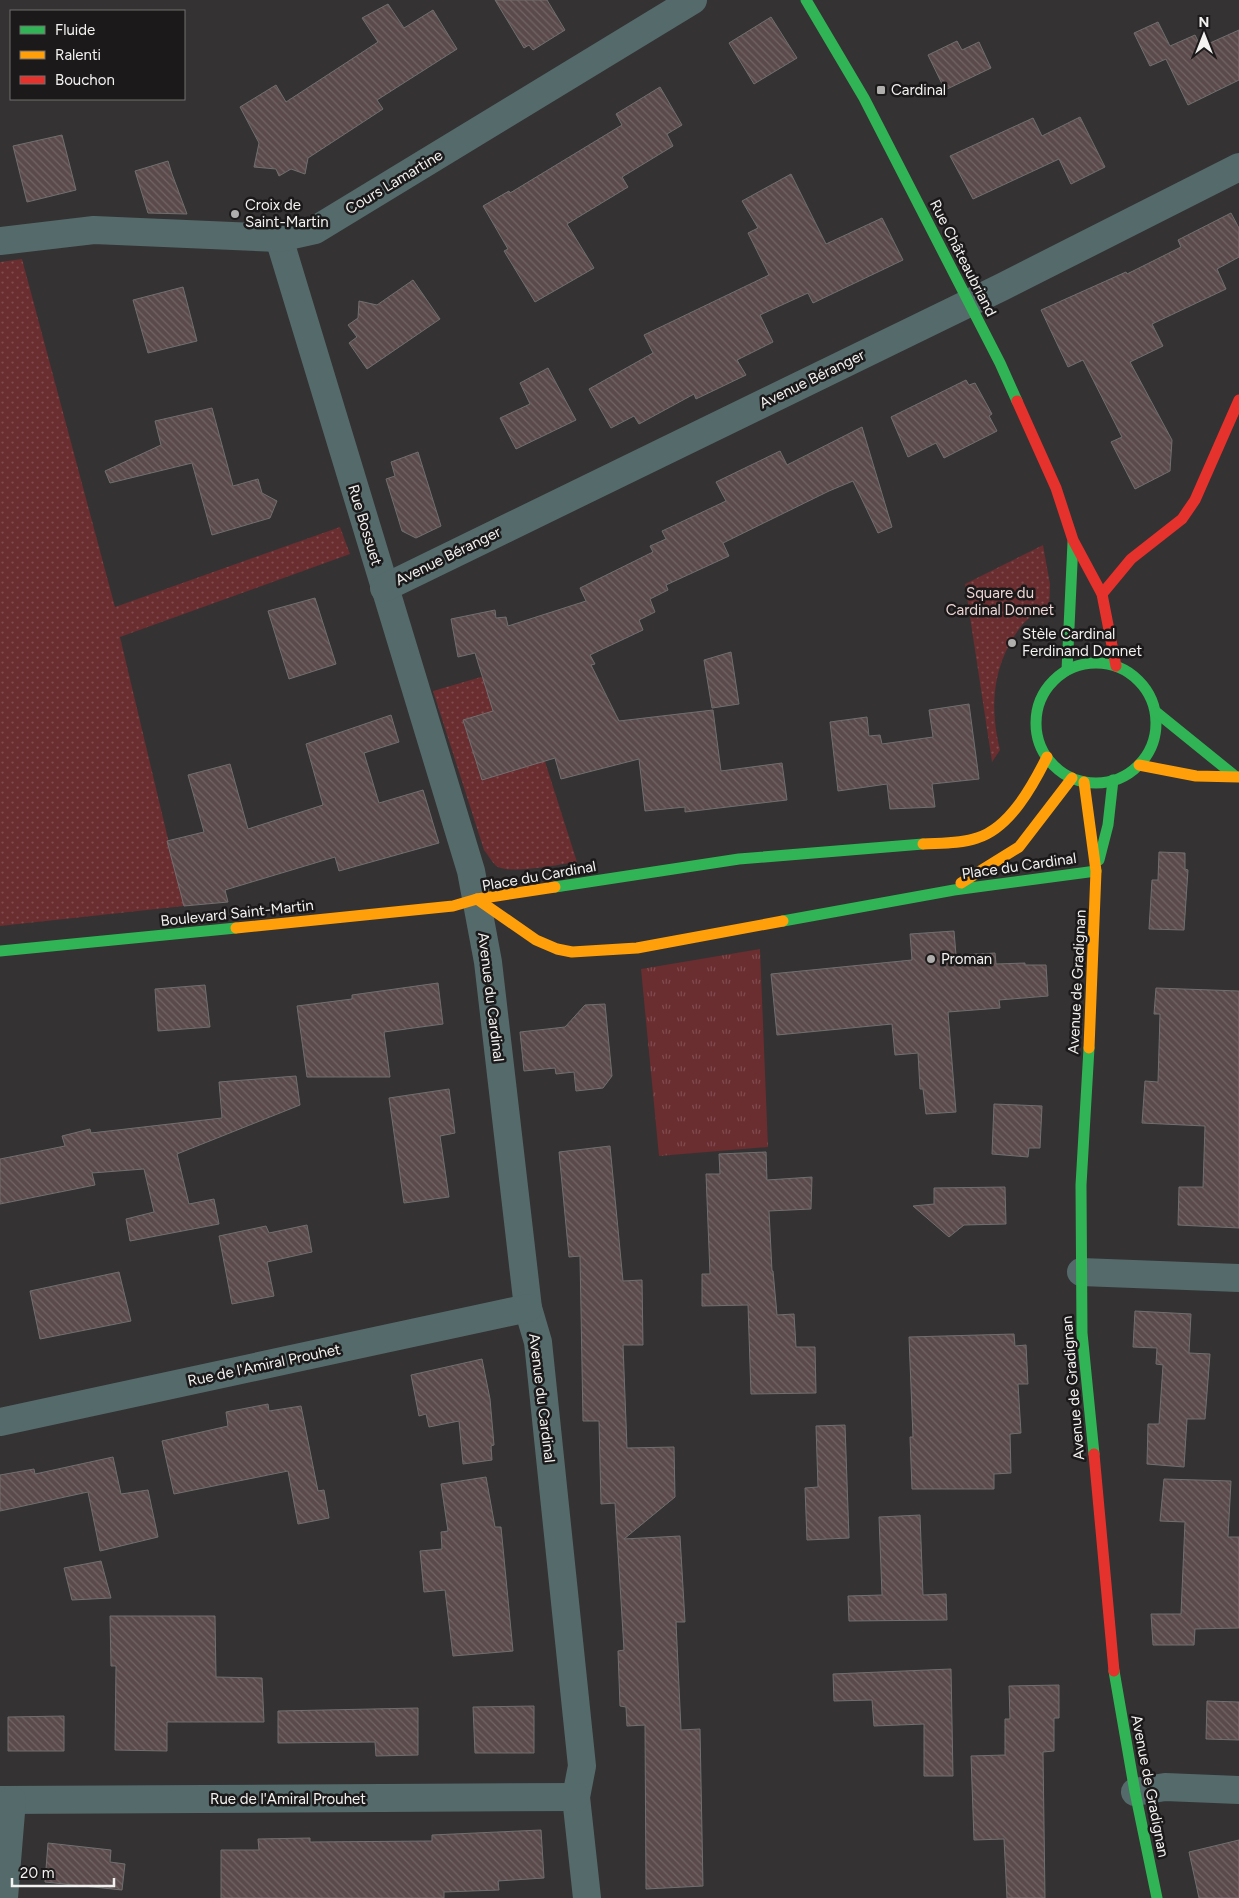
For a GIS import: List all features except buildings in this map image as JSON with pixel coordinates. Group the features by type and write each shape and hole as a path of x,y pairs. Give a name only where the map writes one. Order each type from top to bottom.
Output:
{"main road":[{"name":"Rue Châteaubriand","path":"806,0 864,98 969,303 1056,488 1073,540 1102,594 1116,666"},
{"path":"1102,594 1130,559 1182,520 1195,500 1239,400"},
{"name":"Rue Châteaubriand","path":"1067,670 1073,540"},
{"path":"1099,663 1116,666 1130,673 1142,684 1150,697 1156,712 1154,741 1148,754 1139,765 1113,780 1084,782 1072,778 1058,769 1047,757 1039,742 1036,726 1038,710 1044,694 1054,681 1067,670 1099,663"},
{"path":"1156,712 1237,776"},
{"name":"Place du Cardinal","path":"477,899 739,859 821,851 961,842 979,838 998,827 1029,792 1047,757"},
{"path":"1139,765 1196,776 1237,776"},
{"name":"Place du Cardinal","path":"946,891 1019,848 1072,778"},
{"name":"Avenue de Gradignan","path":"1096,871 1108,825 1113,780"},
{"name":"Avenue de Gradignan","path":"1084,782 1096,871 1093,974 1081,1184 1082,1333 1114,1669 1135,1792 1157,1898"},
{"name":"Place du Cardinal","path":"477,899 537,939 558,950 589,952 654,944 946,891 1096,871"},
{"name":"Boulevard Saint-Martin","path":"0,951 453,906 477,899"}],"street":[{"name":"Cours Lamartine","path":"0,241 94,230 279,238 315,230 693,0"},
{"name":"Avenue Béranger","path":"384,588 969,303 1239,167"},
{"name":"Rue Bossuet","path":"279,238 471,871 477,899"},
{"name":"Avenue du Cardinal","path":"477,899 488,962 528,1308 538,1342 582,1766 576,1797 587,1898"},
{"path":"1081,1272 1239,1278"},
{"name":"Rue de l'Amiral Prouhet","path":"0,1422 528,1308"},
{"path":"1135,1792 1165,1786 1239,1790"},
{"name":"Rue de l'Amiral Prouhet","path":"6,1800 576,1797"},
{"path":"4,1898 6,1800"}],"green space":[{"path":"22,259 115,607 340,527 350,554 120,637 184,906 0,926 0,262"},
{"name":"Square du Cardinal Donnet","path":"1043,545 1050,584 1049,615 1036,615 1025,621 1007,648 998,676 994,705 1000,750 992,762 965,584"},
{"path":"515,667 577,862 523,869 503,868 494,864 484,850 433,691"},
{"path":"760,949 768,1147 659,1156 641,969"}],"traffic: fast":[{"path":"806,0 864,98 1000,363 1017,401"},
{"path":"1067,670 1073,542"},
{"path":"1096,663 1108,664 1119,668 1129,673 1138,681 1146,690 1151,700 1155,711 1156,723 1155,735 1151,746 1146,756 1138,765 1129,773 1119,778 1108,782 1096,783 1084,782 1073,778 1063,773 1054,765 1046,756 1041,746 1037,735 1036,723 1037,711 1041,700 1046,690 1054,681 1063,673 1073,668 1084,664 1096,663"},
{"path":"1156,712 1235,776"},
{"path":"1099,860 1108,825 1113,780"},
{"path":"555,887 739,859 923,844"},
{"path":"783,921 954,890 1096,871"},
{"path":"0,951 236,928"},
{"path":"1089,1048 1081,1185 1082,1333 1094,1454"},
{"path":"1114,1671 1135,1792 1157,1898"}],"traffic: slow":[{"path":"923,844 964,841 989,833 1000,825 1019,804 1047,757"},
{"path":"1139,765 1196,776 1239,777"},
{"path":"961,883 1019,847 1072,778"},
{"path":"1084,782 1096,871 1089,1048"},
{"path":"236,928 453,906 477,899 555,887"},
{"path":"477,899 536,940 557,949 572,952 637,948 783,921"}],"traffic: jam":[{"path":"1102,594 1131,559 1182,519 1195,500 1239,400"},
{"path":"1017,401 1056,488 1073,540 1102,594 1116,666"},
{"path":"1094,1454 1114,1671"}],"place":[{"name":"Cardinal","path":"881,90"},
{"name":"Croix de Saint-Martin","path":"235,214"},
{"name":"Stèle Cardinal Ferdinand Donnet","path":"1012,643"},
{"name":"Proman","path":"931,959"}]}
